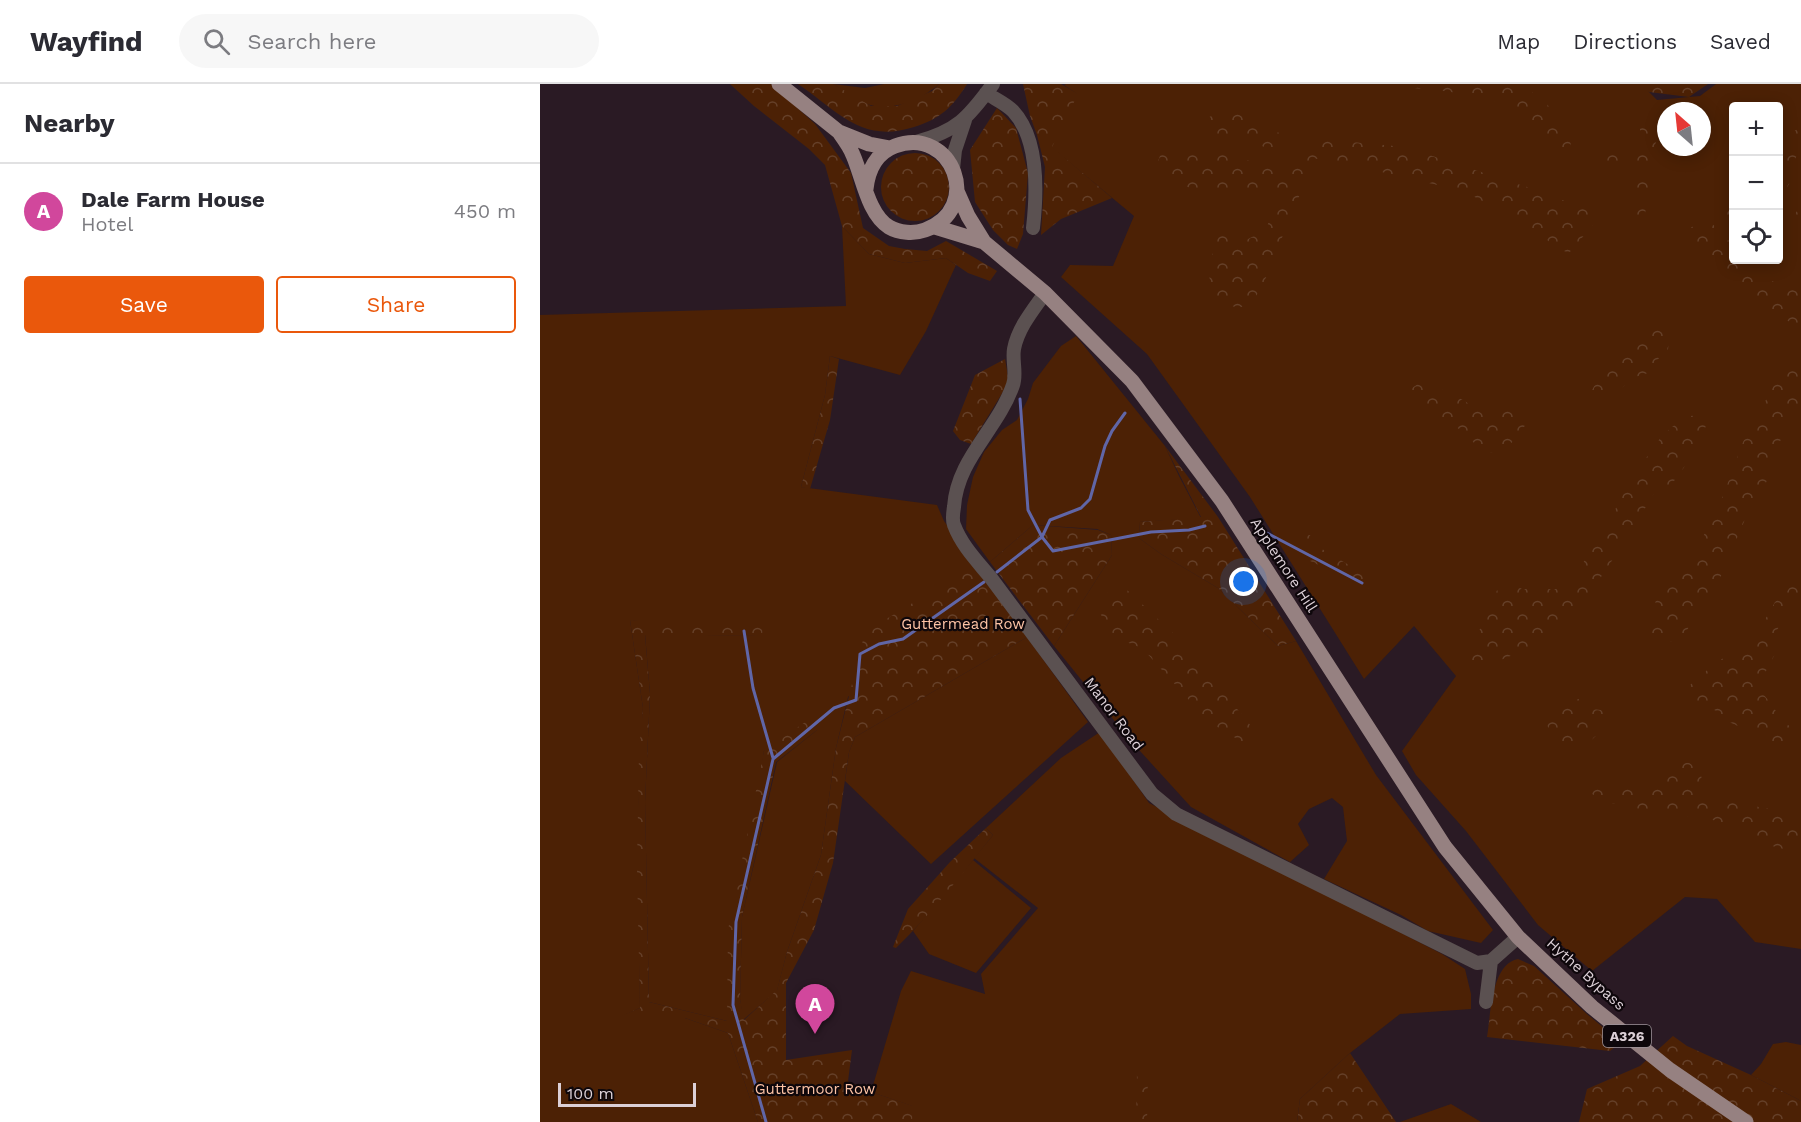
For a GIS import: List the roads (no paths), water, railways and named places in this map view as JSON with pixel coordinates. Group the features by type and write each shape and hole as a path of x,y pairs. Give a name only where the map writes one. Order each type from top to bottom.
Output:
{"main road":[{"path":"779,84 839,132 869,144 890,148"},
{"path":"839,132 852,153 870,204 878,218 890,227 905,232 920,232 935,227 946,218 954,205 957,180 947,159 938,151 916,142 903,143 880,155 872,165 866,189"},
{"name":"Applemore Hill","path":"957,191 968,216 984,242 1045,293 1132,381 1222,501 1445,847 1518,937"},
{"name":"Applemore Hill","path":"935,227 984,242"},
{"name":"Hythe Bypass","path":"1518,937 1600,1014 1670,1070 1746,1122"}],"street":[{"path":"916,142 949,131 965,120 989,89 1014,113 1023,126 1030,148 1036,195 1033,228"},
{"path":"953,169 965,120"},
{"name":"Manor Road","path":"1045,293 1022,326 1014,350 1015,382 1008,399 969,458 959,479 954,501 953,523 963,545 998,586 1152,794 1176,814 1478,963 1491,961"},
{"path":"1486,1002 1491,961 1518,937"}],"waterway":[{"path":"1020,399 1028,510 1042,537"},
{"path":"1042,537 1050,520 1081,508 1090,499 1105,446 1125,413"},
{"path":"997,572 1042,537 1053,551 1151,532 1189,530 1205,526"},
{"path":"1263,531 1362,583"},
{"path":"766,1122 733,1005 736,922 773,759 834,708 856,700 860,654 879,644 903,639 984,582"},
{"path":"744,631 753,688 773,758"}],"place":[{"name":"Dale Farm House","path":"815,1034"}],"park label":[{"name":"Guttermead Row","path":"963,624"},
{"name":"Guttermoor Row","path":"815,1089"}]}
